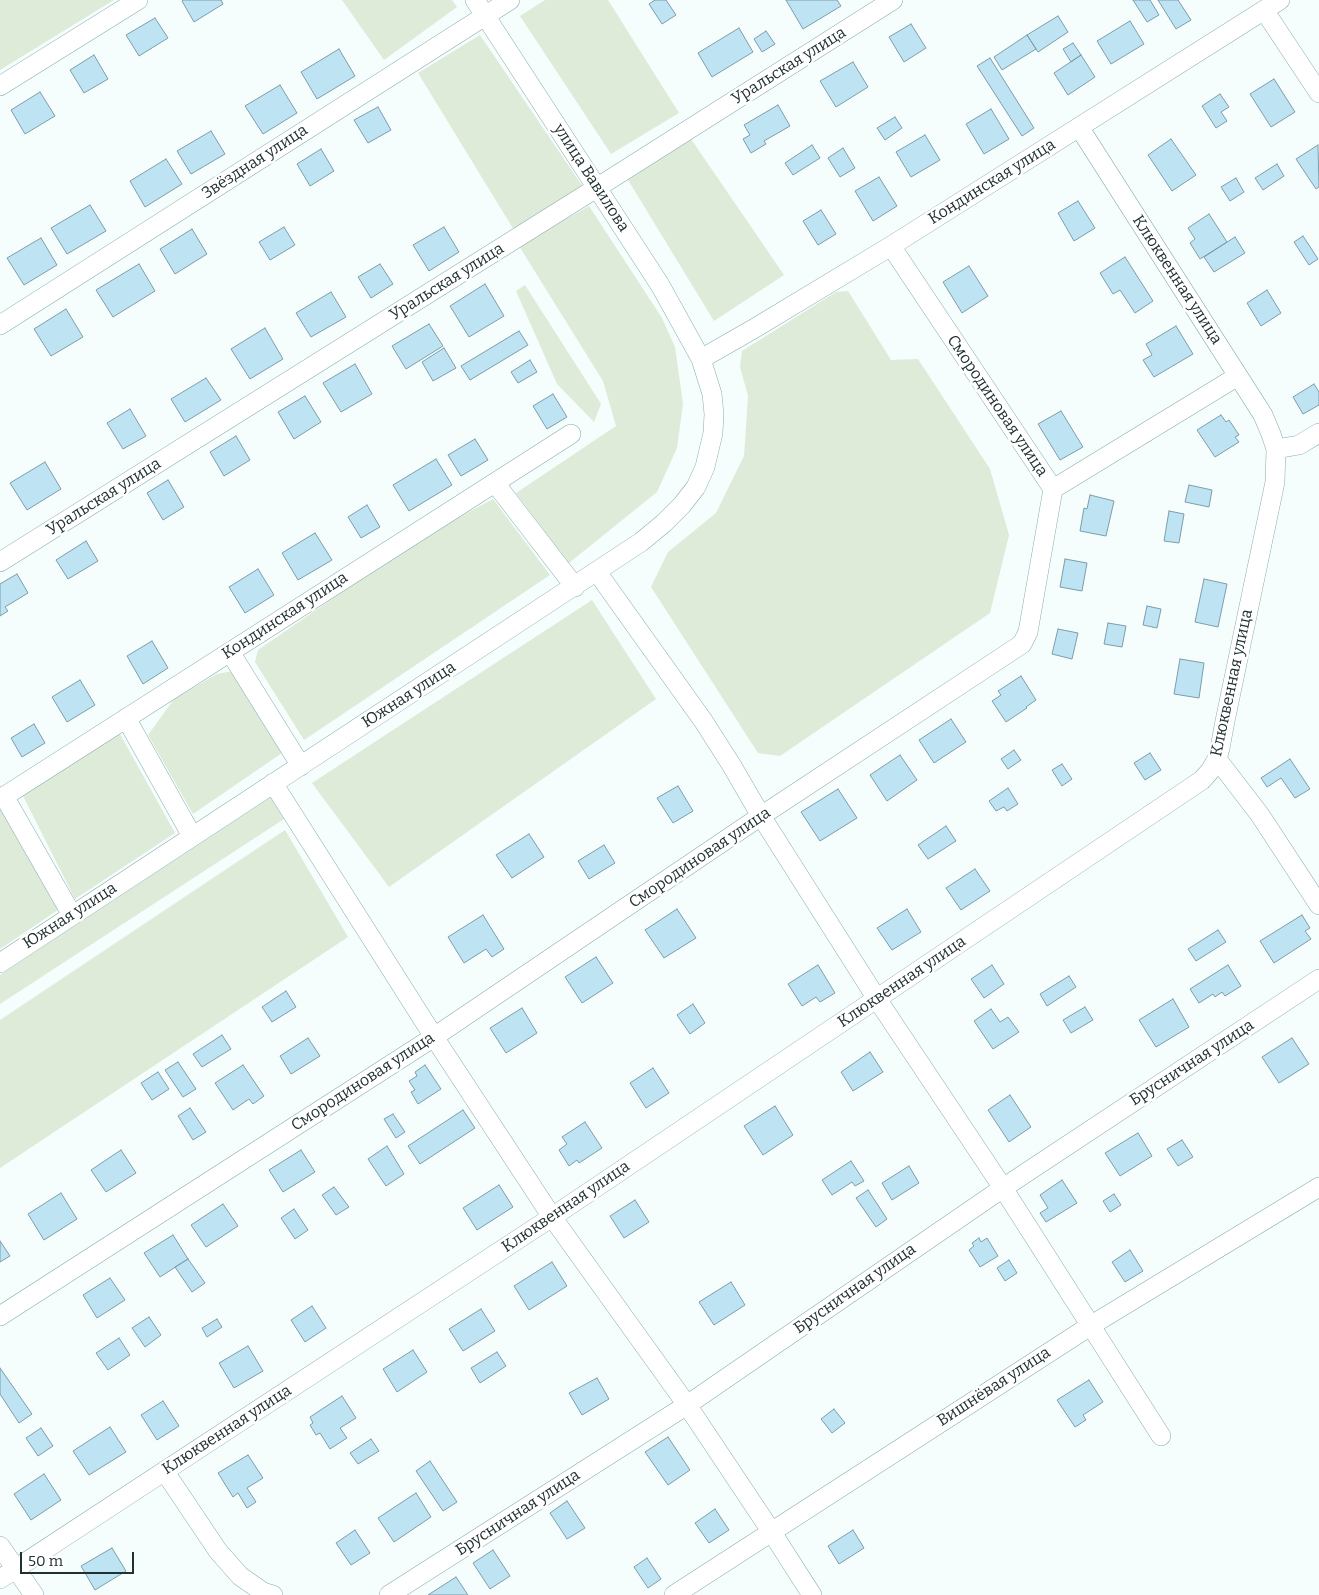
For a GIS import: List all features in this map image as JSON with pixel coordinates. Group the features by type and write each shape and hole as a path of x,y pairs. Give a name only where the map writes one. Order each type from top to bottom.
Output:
{"street":[{"path":"0,86 138,0"},
{"name":"Звёздная улица","path":"0,325 480,8 510,0"},
{"name":"Уральская улица","path":"0,562 893,0"},
{"path":"1272,5 1319,93"},
{"name":"Кондинская улица","path":"701,359 891,246 1272,5"},
{"name":"улица Вавилова","path":"480,8 660,285 701,359"},
{"name":"Клюквенная улица","path":"8,1574 552,1217 1202,780 1210,771 1217,759 1220,748 1275,482 1276,449 1262,415 1079,127"},
{"name":"Смородиновая улица","path":"0,1316 434,1037 761,816 1022,644 1028,632 1053,489 891,246"},
{"name":"Южная улица","path":"0,963 575,587 641,542 664,523 696,487 705,467 713,433 712,394 701,359"},
{"path":"1053,489 1238,376"},
{"path":"1276,449 1299,445 1319,433"},
{"name":"Кондинская улица","path":"2,797 571,434"},
{"path":"495,482 575,587"},
{"path":"597,572 704,722 761,816 878,999 1003,1188 1161,1436"},
{"path":"230,652 301,766"},
{"path":"126,718 192,836"},
{"path":"1217,759 1260,815 1319,905"},
{"path":"273,784 434,1037 552,1217 687,1405 812,1595"},
{"path":"2,797 72,915"},
{"name":"Брусничная улица","path":"389,1595 687,1405 1003,1188 1319,979"},
{"name":"Вишнёвая улица","path":"674,1595 1090,1326 1319,1187"},
{"path":"165,1472 218,1551 240,1576 263,1592 273,1595"},
{"path":"0,1546 8,1574 34,1595"}],"green space":[{"path":"0,0 114,0 0,70"},
{"path":"342,0 452,0 457,7 384,60"},
{"path":"545,0 608,0 679,113 611,154 520,16"},
{"path":"480,35 583,187 514,230 418,73"},
{"path":"691,139 784,275 714,321 628,180"},
{"path":"589,206 662,318 675,347 683,404 677,448 657,492 569,563 516,493 616,426 603,381 519,246"},
{"path":"525,285 601,404 594,422 557,384 516,291"},
{"path":"848,291 891,360 918,359 990,469 1009,535 990,613 780,756 758,753 651,587 668,552 716,513 744,456 748,396 740,367 742,351 836,292"},
{"path":"493,499 550,575 304,740 255,662 258,650 422,537"},
{"path":"592,600 656,699 389,887 312,783"},
{"path":"233,671 282,753 193,814 148,735 174,699 217,674"},
{"path":"120,734 175,833 75,899 22,794"},
{"path":"270,797 284,819 0,1004 0,975"},
{"path":"2,808 58,910 0,949 0,809"},
{"path":"285,830 348,937 0,1168 0,1020"}],"building":[{"path":"183,0 221,0 223,4 194,22"},
{"path":"655,0 666,0 676,15 662,24 649,4"},
{"path":"786,0 837,0 841,6 803,29"},
{"path":"1133,0 1150,0 1159,15 1147,22"},
{"path":"1158,0 1178,0 1191,20 1176,29"},
{"path":"1058,16 1068,32 1038,52 1027,35"},
{"path":"155,18 168,38 139,56 126,35"},
{"path":"1130,21 1144,44 1111,64 1097,41"},
{"path":"911,24 926,48 904,62 889,37"},
{"path":"739,28 753,52 712,77 698,53"},
{"path":"766,31 775,44 762,52 754,39"},
{"path":"1027,35 1036,49 1002,70 994,57"},
{"path":"1073,43 1081,55 1071,62 1063,49"},
{"path":"339,49 355,76 317,99 301,72"},
{"path":"94,55 108,79 84,93 70,70"},
{"path":"1081,55 1095,77 1068,95 1054,73"},
{"path":"990,58 1034,128 1022,136 977,66"},
{"path":"853,62 868,87 836,107 820,81"},
{"path":"1274,79 1295,112 1271,127 1250,94"},
{"path":"280,85 297,113 263,134 245,106"},
{"path":"40,92 55,116 25,134 11,110"},
{"path":"1220,94 1229,107 1221,112 1227,121 1216,128 1202,106"},
{"path":"778,105 790,126 764,141 766,144 751,153 743,139 750,135 744,125"},
{"path":"378,107 391,130 368,143 354,120"},
{"path":"991,109 1009,139 984,154 966,124"},
{"path":"895,117 902,128 885,140 877,128"},
{"path":"211,131 225,154 191,174 177,151"},
{"path":"925,135 940,160 911,177 896,152"},
{"path":"1171,139 1196,175 1172,191 1148,155"},
{"path":"812,145 820,158 793,175 785,163"},
{"path":"1318,145 1319,187 1316,189 1296,159"},
{"path":"843,148 855,168 840,177 828,158"},
{"path":"321,149 334,171 310,186 297,164"},
{"path":"166,159 182,184 145,207 130,181"},
{"path":"1277,164 1284,176 1263,190 1255,178"},
{"path":"879,177 897,206 873,221 855,191"},
{"path":"1236,178 1244,192 1230,201 1221,187"},
{"path":"1078,201 1095,228 1074,241 1058,213"},
{"path":"90,205 106,231 67,254 51,228"},
{"path":"821,210 836,234 818,245 803,221"},
{"path":"1209,214 1227,242 1200,259 1190,243 1195,239 1188,228"},
{"path":"284,227 295,245 270,260 259,242"},
{"path":"444,227 459,252 429,271 413,245"},
{"path":"192,229 207,254 175,274 160,249"},
{"path":"1303,236 1318,259 1309,265 1294,242"},
{"path":"1235,237 1245,253 1214,272 1204,257"},
{"path":"41,238 57,265 24,285 7,258"},
{"path":"1125,257 1153,301 1135,313 1120,290 1113,294 1100,273"},
{"path":"139,264 155,291 113,317 96,290"},
{"path":"380,264 393,284 371,298 358,277"},
{"path":"969,266 988,296 962,313 943,282"},
{"path":"485,284 504,316 469,337 450,306"},
{"path":"1267,290 1281,313 1261,326 1247,303"},
{"path":"331,292 346,317 311,337 296,313"},
{"path":"66,309 83,337 51,356 34,329"},
{"path":"429,324 443,346 406,369 392,346"},
{"path":"1176,326 1193,354 1154,377 1143,360 1152,355 1146,344"},
{"path":"265,328 283,359 250,379 231,349"},
{"path":"519,331 528,345 470,380 461,366"},
{"path":"444,348 456,368 433,381 422,362"},
{"path":"530,360 537,372 518,383 511,372"},
{"path":"355,364 372,394 341,412 323,383"},
{"path":"206,378 221,400 185,422 171,399"},
{"path":"1314,384 1319,392 1319,405 1303,414 1293,397"},
{"path":"553,394 567,417 547,429 533,406"},
{"path":"305,396 321,422 294,439 278,412"},
{"path":"130,409 146,436 123,449 107,423"},
{"path":"1061,411 1083,447 1060,460 1038,424"},
{"path":"1221,415 1226,422 1229,420 1239,435 1235,437 1239,442 1215,457 1197,430"},
{"path":"236,436 250,460 224,476 210,452"},
{"path":"475,439 488,460 461,476 448,455"},
{"path":"436,459 452,485 409,511 393,485"},
{"path":"45,462 61,489 27,510 10,483"},
{"path":"168,480 184,507 163,520 147,493"},
{"path":"1189,485 1212,490 1209,507 1185,502"},
{"path":"1090,495 1114,501 1106,536 1080,531 1084,508 1087,509"},
{"path":"367,505 380,527 361,538 348,517"},
{"path":"1169,511 1184,514 1179,543 1164,541"},
{"path":"315,533 332,560 298,580 282,553"},
{"path":"86,541 98,561 68,579 56,560"},
{"path":"1065,559 1087,563 1082,591 1060,587"},
{"path":"258,569 274,595 245,613 229,587"},
{"path":"17,574 28,593 5,607 8,611 0,616 0,584"},
{"path":"1204,579 1227,584 1218,627 1195,622"},
{"path":"1147,606 1161,609 1157,628 1143,625"},
{"path":"1108,623 1126,626 1122,647 1104,644"},
{"path":"1058,629 1078,633 1072,659 1052,654"},
{"path":"152,641 168,668 143,684 127,656"},
{"path":"1180,659 1204,663 1199,698 1174,694"},
{"path":"1021,676 1036,700 1006,722 992,701 1001,695 998,691"},
{"path":"80,680 95,705 67,722 52,697"},
{"path":"951,719 966,742 934,763 919,740"},
{"path":"34,724 45,743 22,757 11,738"},
{"path":"1014,750 1021,760 1008,769 1001,759"},
{"path":"1150,753 1161,770 1145,780 1134,763"},
{"path":"900,755 917,780 887,801 870,775"},
{"path":"1290,759 1310,789 1295,798 1281,778 1267,787 1261,778"},
{"path":"1062,764 1072,779 1062,786 1052,770"},
{"path":"678,786 693,811 673,823 657,798"},
{"path":"1008,788 1018,804 1007,811 1004,807 996,811 989,801"},
{"path":"838,789 857,818 820,841 801,812"},
{"path":"946,826 956,841 928,859 918,845"},
{"path":"529,834 544,857 512,878 496,855"},
{"path":"604,845 615,863 589,879 578,861"},
{"path":"975,869 990,891 961,910 946,888"},
{"path":"677,909 696,938 664,958 645,930"},
{"path":"907,909 921,932 892,950 877,928"},
{"path":"483,915 504,949 492,957 486,949 464,963 448,937"},
{"path":"1302,915 1310,928 1305,931 1311,939 1274,963 1260,941"},
{"path":"1218,930 1226,942 1196,961 1188,949"},
{"path":"596,957 613,983 582,1003 565,977"},
{"path":"818,965 835,993 820,1002 816,997 802,1006 788,984"},
{"path":"992,965 1004,984 984,998 971,979"},
{"path":"1228,965 1241,986 1225,996 1222,992 1215,997 1213,994 1199,1003 1190,989"},
{"path":"1069,976 1076,987 1047,1006 1040,994"},
{"path":"286,991 296,1007 272,1022 262,1007"},
{"path":"1173,999 1189,1027 1156,1047 1139,1020"},
{"path":"693,1004 705,1023 690,1034 677,1015"},
{"path":"1085,1007 1093,1020 1071,1033 1063,1020"},
{"path":"522,1008 537,1033 506,1053 490,1028"},
{"path":"991,1009 1000,1022 1008,1017 1019,1032 993,1049 974,1021"},
{"path":"222,1035 231,1049 202,1067 193,1054"},
{"path":"308,1038 320,1056 291,1074 280,1056"},
{"path":"1292,1038 1309,1064 1279,1083 1262,1057"},
{"path":"870,1052 883,1072 853,1091 841,1072"},
{"path":"178,1062 196,1089 183,1097 165,1070"},
{"path":"243,1065 264,1096 253,1104 249,1099 233,1110 215,1083"},
{"path":"425,1065 441,1089 418,1104 411,1092 415,1090 409,1081 417,1076 415,1072"},
{"path":"653,1068 669,1093 646,1108 630,1083"},
{"path":"158,1072 169,1089 152,1100 141,1083"},
{"path":"1010,1095 1031,1127 1009,1142 988,1110"},
{"path":"775,1106 793,1135 763,1155 744,1126"},
{"path":"190,1108 206,1132 193,1140 178,1116"},
{"path":"463,1110 475,1128 420,1164 408,1146"},
{"path":"393,1114 405,1132 396,1138 384,1119"},
{"path":"585,1122 602,1148 579,1163 577,1160 569,1166 559,1150 567,1144 562,1137"},
{"path":"1138,1133 1152,1156 1120,1176 1105,1153"},
{"path":"1182,1140 1193,1157 1178,1166 1167,1149"},
{"path":"387,1146 404,1174 386,1186 368,1159"},
{"path":"121,1150 136,1173 106,1192 91,1170"},
{"path":"301,1150 315,1172 283,1192 269,1170"},
{"path":"851,1161 864,1181 855,1186 852,1182 832,1195 822,1180"},
{"path":"909,1166 919,1183 892,1200 882,1183"},
{"path":"1062,1180 1077,1203 1046,1222 1040,1213 1048,1208 1040,1195"},
{"path":"499,1185 513,1207 477,1230 463,1208"},
{"path":"334,1187 349,1207 336,1215 322,1195"},
{"path":"868,1190 887,1219 876,1227 856,1198"},
{"path":"61,1193 77,1219 44,1240 28,1214"},
{"path":"1114,1194 1121,1205 1110,1212 1103,1201"},
{"path":"635,1200 649,1222 624,1238 610,1216"},
{"path":"223,1204 238,1226 206,1247 191,1225"},
{"path":"294,1209 308,1230 295,1239 281,1218"},
{"path":"173,1235 188,1259 160,1277 144,1253"},
{"path":"979,1238 981,1242 987,1238 998,1256 980,1267 969,1250 974,1246 972,1243"},
{"path":"0,1241 10,1256 0,1262"},
{"path":"1130,1250 1143,1271 1125,1282 1112,1262"},
{"path":"188,1259 205,1283 192,1292 175,1267"},
{"path":"1009,1260 1017,1273 1005,1281 997,1268"},
{"path":"552,1262 567,1286 529,1310 514,1286"},
{"path":"110,1278 125,1300 97,1318 83,1295"},
{"path":"731,1282 745,1305 714,1325 699,1302"},
{"path":"312,1306 326,1328 305,1342 291,1320"},
{"path":"481,1309 495,1331 463,1351 449,1329"},
{"path":"149,1317 161,1335 145,1347 132,1328"},
{"path":"217,1319 222,1327 207,1337 202,1328"},
{"path":"119,1338 130,1355 108,1370 96,1353"},
{"path":"248,1346 263,1371 234,1388 219,1363"},
{"path":"413,1350 427,1372 397,1392 383,1369"},
{"path":"497,1352 506,1366 480,1383 471,1368"},
{"path":"0,1368 32,1414 19,1423 0,1394"},
{"path":"597,1378 609,1399 582,1415 569,1393"},
{"path":"1089,1380 1103,1402 1083,1415 1086,1420 1075,1427 1057,1400"},
{"path":"342,1396 356,1418 340,1428 347,1438 330,1449 320,1433 316,1435 310,1425 313,1423 310,1417"},
{"path":"163,1401 179,1426 157,1440 141,1415"},
{"path":"834,1409 845,1423 832,1433 821,1419"},
{"path":"110,1427 126,1452 89,1475 73,1451"},
{"path":"41,1428 53,1446 38,1456 26,1438"},
{"path":"668,1437 690,1470 668,1485 645,1452"},
{"path":"371,1439 379,1451 358,1464 350,1453"},
{"path":"248,1455 263,1478 247,1488 256,1502 247,1508 238,1493 233,1497 218,1473"},
{"path":"430,1461 457,1502 443,1511 416,1471"},
{"path":"44,1474 61,1500 31,1520 14,1494"},
{"path":"416,1493 431,1517 394,1542 378,1518"},
{"path":"567,1501 585,1528 567,1539 550,1513"},
{"path":"715,1509 729,1530 709,1543 695,1523"},
{"path":"355,1530 370,1553 351,1565 336,1543"},
{"path":"853,1530 864,1548 839,1564 828,1546"},
{"path":"112,1548 126,1571 95,1590 81,1566"},
{"path":"493,1550 510,1576 490,1589 473,1563"},
{"path":"647,1558 661,1579 648,1588 634,1567"},
{"path":"456,1577 468,1595 428,1595"}]}
